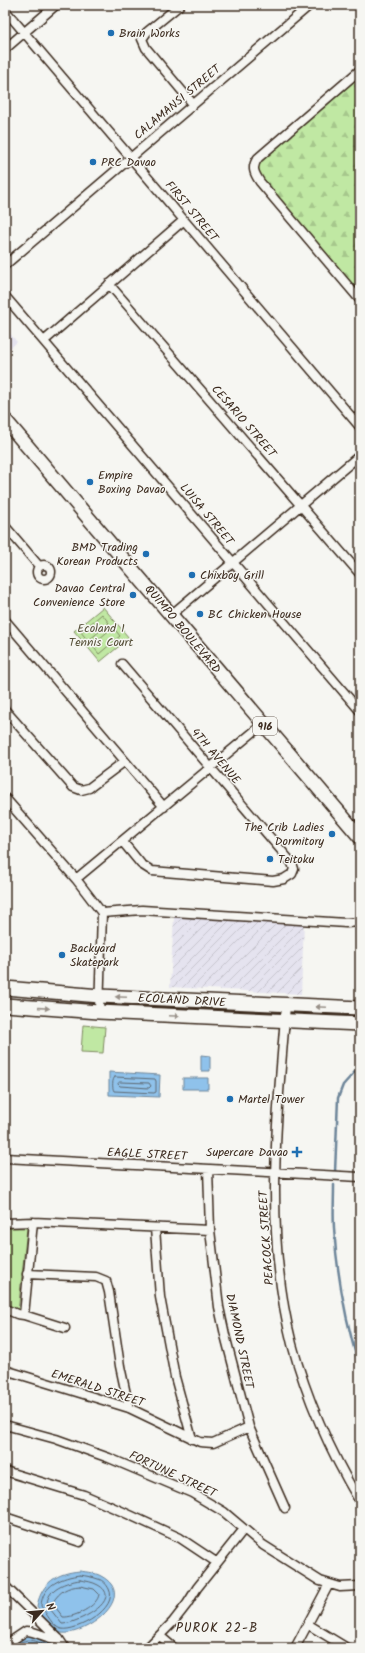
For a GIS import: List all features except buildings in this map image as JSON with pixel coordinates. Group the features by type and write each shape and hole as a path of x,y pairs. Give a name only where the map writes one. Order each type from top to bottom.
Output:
{"main road":[{"name":"QUIMPO BOULEVARD","path":"6,423 360,838"},
{"name":"ECOLAND DRIVE","path":"5,988 100,996 360,1008"},
{"name":"ECOLAND DRIVE","path":"5,1005 99,1012 360,1024"}],"street":[{"path":"5,49 56,5"},
{"path":"180,5 147,32 142,40 146,48 194,104"},
{"name":"CALAMANSI STREET","path":"5,265 310,5"},
{"name":"FIRST STREET","path":"5,10 360,427"},
{"path":"360,70 258,158 254,163 253,168 260,182 360,300"},
{"path":"44,341 184,220"},
{"name":"CESARIO STREET","path":"110,284 360,574"},
{"name":"LUISA STREET","path":"5,296 360,711"},
{"path":"171,615 360,455"},
{"path":"5,526 39,566"},
{"path":"5,620 164,807"},
{"name":"4TH AVENUE","path":"122,664 292,863 294,869 292,874 284,880 273,881 152,871 141,864 122,841"},
{"path":"5,710 73,787 81,790 89,788 125,761"},
{"path":"76,879 263,724"},
{"path":"5,798 76,879 102,913 99,1012"},
{"path":"102,913 142,910 346,923 360,922"},
{"name":"PEACOCK STREET","path":"286,1005 274,1173 276,1246 282,1293 292,1345 322,1431 360,1502"},
{"name":"EAGLE STREET","path":"5,1158 360,1177"},
{"name":"DIAMOND STREET","path":"208,1169 210,1230 219,1307 240,1399 249,1427 285,1508"},
{"path":"5,1223 33,1222 210,1230"},
{"path":"24,1315 33,1222"},
{"path":"155,1228 160,1296 175,1377 192,1439"},
{"path":"27,1274 96,1276 106,1281 120,1366 129,1408"},
{"path":"5,1309 16,1314 66,1328"},
{"name":"EMERALD STREET","path":"5,1370 129,1408 192,1439 207,1443 213,1443 249,1427"},
{"name":"FORTUNE STREET","path":"5,1425 56,1439 109,1458 185,1490 224,1512 263,1545 311,1575 329,1584 340,1587 360,1586"},
{"path":"5,1471 84,1495 121,1510 180,1538 216,1562"},
{"path":"5,1517 80,1542"},
{"path":"147,1648 160,1636 188,1604 197,1588 216,1562 244,1529"},
{"path":"295,1648 309,1625 329,1584"},
{"path":"5,1586 59,1639 65,1648"},
{"path":"309,1625 347,1648"},
{"path":"5,1644 26,1631 37,1632 53,1639 59,1639"},
{"path":"160,1636 174,1648"}],"shaded area":[{"path":"5,328 17,342 5,353"},
{"path":"174,917 304,923 301,994 170,987"}],"green space":[{"path":"360,76 360,293 262,179 257,168 262,159"},
{"name":"Ecoland 1 Tennis Court","path":"103,607 129,638 100,662 74,631"},
{"path":"102,614 109,623 88,641 81,632"},
{"path":"113,627 120,636 99,654 92,645"},
{"path":"83,1025 105,1027 103,1053 81,1052"},
{"path":"5,1228 27,1228 18,1312 5,1307"}],"water":[{"path":"201,1055 210,1056 210,1071 201,1071"},
{"path":"109,1072 160,1075 159,1097 109,1095"},
{"path":"183,1078 208,1078 208,1089 183,1089"},
{"path":"80,1571 99,1575 112,1585 114,1595 111,1606 102,1616 79,1630 67,1633 58,1632 43,1617 37,1606 39,1598 52,1580 64,1574"},
{"path":"27,1635 51,1644 56,1648 8,1648 21,1637"}],"waterway":[{"path":"335,1172 338,1098 343,1085 360,1066"},
{"path":"334,1185 335,1246 340,1282 346,1317 360,1369"}],"place":[{"name":"Brain Works","path":"111,33"},
{"name":"PRC Davao","path":"93,162"},
{"name":"Empire Boxing Davao","path":"90,482"},
{"name":"BMD Trading Korean Products","path":"146,554"},
{"name":"Chixboy Grill","path":"192,575"},
{"name":"Davao Central Convenience Store","path":"133,595"},
{"name":"BC Chicken House","path":"200,614"},
{"name":"The Crib Ladies Dormitory","path":"332,834"},
{"name":"Teitoku","path":"270,859"},
{"name":"Backyard Skatepark","path":"62,955"},
{"name":"Martel Tower","path":"230,1099"},
{"name":"Supercare Davao","path":"297,1152"}],"district":[{"name":"PUROK 22-B","path":"217,1627"}]}
